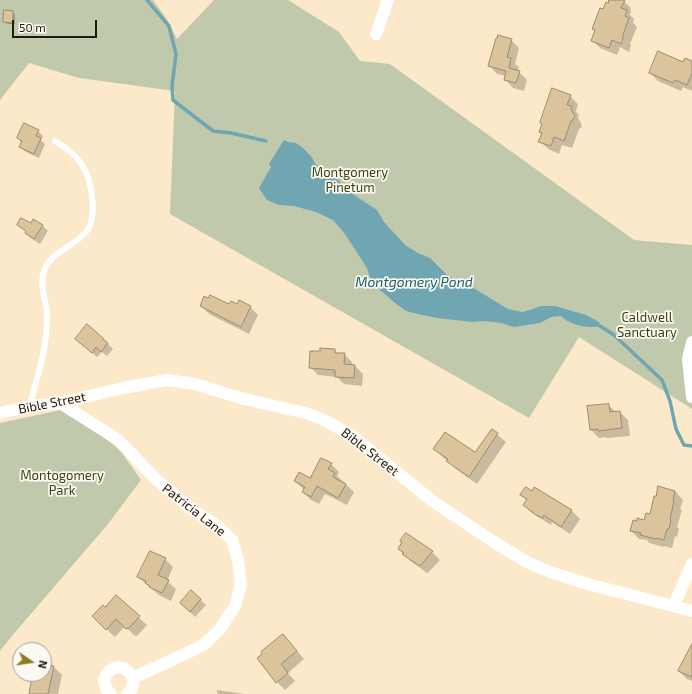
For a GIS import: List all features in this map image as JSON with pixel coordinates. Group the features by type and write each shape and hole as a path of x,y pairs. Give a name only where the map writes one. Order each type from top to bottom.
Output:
{"street":[{"path":"376,34 388,0"},
{"path":"692,342 688,358 692,397"},
{"name":"Bible Street","path":"0,413 30,406 60,403 123,388 167,380 195,384 244,399 306,413 324,420 350,434 432,500 491,541 520,558 550,572 584,583 674,605 692,611"},
{"name":"Patricia Lane","path":"60,403 117,439 157,480 190,508 218,526 232,540 238,560 241,584 235,606 220,629 205,644 133,678"},
{"path":"674,605 692,564"},
{"path":"111,694 106,689 104,680 109,671 113,668 123,668 128,670 133,678 132,687 127,694"}],"lane":[{"path":"30,406 46,335 47,314 42,286 44,271 52,259 86,232 92,219 93,206 89,184 83,166 72,152 55,141"}],"green space":[{"name":"Montgomery Pinetum","path":"0,0 153,0 166,18 177,39 214,0 288,0 339,32 360,61 390,64 634,240 692,245 692,409 579,337 529,418 170,214 175,91 79,78 29,63 0,100"},
{"name":"Montogomery Park","path":"70,408 94,430 120,450 141,480 108,524 0,651 0,423"}],"water":[{"name":"Montgomery Pond","path":"284,140 296,143 303,148 311,156 316,165 338,180 348,191 377,210 384,222 405,245 430,258 449,277 465,283 508,309 522,312 541,306 555,306 586,315 599,322 600,326 579,326 569,322 561,316 551,317 540,323 514,327 486,321 472,322 437,318 406,311 381,291 370,278 367,268 345,234 333,220 316,212 294,206 279,205 267,200 259,188 271,167 269,164"}],"building":[{"path":"609,0 625,0 621,8 627,10 625,16 629,18 621,44 612,40 609,48 591,41 595,30 592,29 600,8 603,9 606,2 608,3"},
{"path":"4,10 13,11 13,23 3,22"},
{"path":"498,35 512,39 507,57 511,58 509,68 520,71 516,83 504,80 506,71 488,66"},
{"path":"658,51 683,62 685,58 692,61 692,73 687,85 675,80 673,83 649,73"},
{"path":"552,88 571,95 567,105 572,106 571,109 575,116 571,121 564,141 554,137 551,146 538,142 542,133 539,132 542,124 540,123"},
{"path":"24,123 39,130 36,136 41,138 34,154 19,147 22,141 17,138"},
{"path":"21,218 31,223 33,219 43,225 34,239 17,225"},
{"path":"210,295 229,304 231,301 237,304 239,300 251,306 241,327 200,306 204,296 208,298"},
{"path":"87,324 108,343 101,352 96,347 92,353 75,339"},
{"path":"320,348 335,349 335,353 345,353 344,364 355,365 354,378 335,377 335,370 309,368 310,351 320,351"},
{"path":"609,404 610,412 620,411 622,428 598,431 598,429 590,430 587,406"},
{"path":"492,429 498,433 469,477 446,461 448,459 433,449 445,432 475,452"},
{"path":"321,458 332,463 328,469 335,473 333,477 346,484 338,498 317,486 311,497 302,492 305,487 294,481 299,472 310,478"},
{"path":"658,486 675,491 669,529 667,529 664,540 640,535 641,533 630,531 633,520 637,521 637,518 644,520 646,513 650,514"},
{"path":"526,487 532,491 534,487 572,510 561,527 544,515 543,518 536,515 523,505 527,499 520,495"},
{"path":"406,533 433,551 421,565 418,565 402,554 404,553 398,549 402,542 400,541"},
{"path":"150,551 166,558 158,575 169,580 162,593 149,587 150,586 145,583 146,581 137,577"},
{"path":"191,590 201,599 190,612 180,603"},
{"path":"116,595 140,616 128,629 126,629 116,619 106,630 92,616 103,605 105,607"},
{"path":"283,634 297,651 281,664 288,673 276,683 257,658 262,654 261,652"},
{"path":"692,644 692,677 678,671"},
{"path":"31,682 51,682 48,694 29,694"}],"waterway":[{"path":"147,0 169,26 176,54 172,86 173,100 213,131 231,133 266,141"},
{"path":"597,324 614,335 662,380 670,401 676,429 684,445 692,446"}],"park label":[{"name":"Caldwell Sanctuary","path":"647,326"}]}
